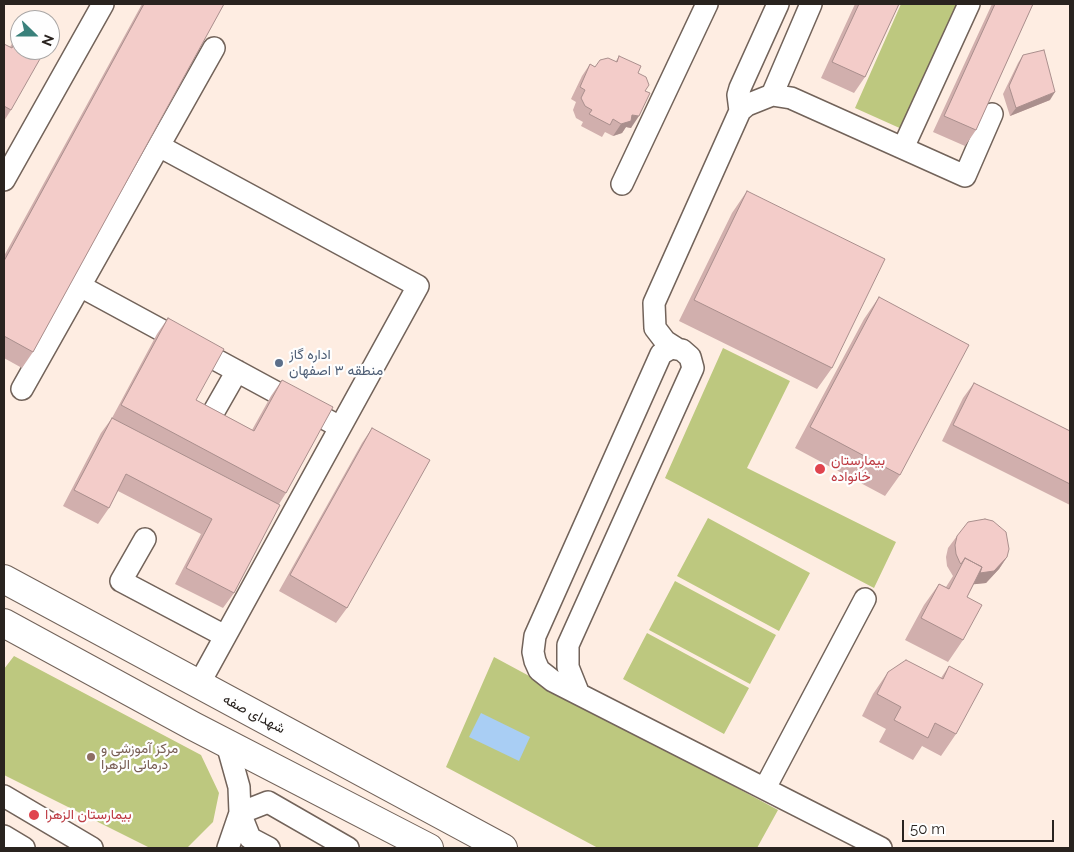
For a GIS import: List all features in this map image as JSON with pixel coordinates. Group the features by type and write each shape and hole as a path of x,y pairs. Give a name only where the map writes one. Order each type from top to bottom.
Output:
{"main road":[{"name":"شهدای صفه","path":"4,579 503,848"},
{"path":"4,623 227,744 428,848"}],"lane":[{"path":"4,180 103,4"},
{"path":"622,184 707,4"},
{"path":"740,111 738,95 740,88 778,4"},
{"path":"772,95 812,4"},
{"path":"903,148 969,4"},
{"path":"22,389 214,48"},
{"path":"578,692 568,667 568,645 692,368 692,363 687,353 665,340 655,328 654,302 740,111 754,101 772,95 802,103 965,176 992,114"},
{"path":"159,146 418,286 199,684"},
{"path":"80,286 340,427"},
{"path":"676,348 665,350 661,354 533,643 533,652 539,670 553,681 765,788 864,843 881,848"},
{"path":"209,420 237,371"},
{"path":"145,539 122,581 225,636"},
{"path":"765,788 865,599"},
{"path":"227,744 239,786 240,813 250,838 269,848"},
{"path":"4,796 92,848"},
{"path":"228,848 240,813 268,802 348,848"},
{"path":"4,836 24,848"}],"green space":[{"path":"901,4 961,4 904,130 855,108"},
{"path":"723,348 790,381 747,468 896,542 874,588 665,478"},
{"path":"708,518 810,573 779,631 677,576"},
{"path":"675,581 776,635 750,684 649,630"},
{"path":"647,633 749,688 724,734 623,679"},
{"name":"مرکز آموزشی و درمانی الزهرا","path":"14,656 201,755 219,793 213,822 187,848 150,848 4,775 4,669"},
{"path":"494,657 778,810 757,848 598,848 446,767"}],"water":[{"path":"481,713 530,737 519,761 469,737"}],"building":[{"path":"144,4 224,4 33,352 4,336 4,261"},
{"path":"859,4 899,4 865,77 832,62"},
{"path":"995,4 1033,4 976,130 944,116"},
{"path":"4,44 10,47 10,60 39,60 11,110 4,106"},
{"path":"1044,50 1055,92 1016,108 1009,86 1023,55"},
{"path":"619,56 641,66 638,73 646,77 649,85 645,91 650,93 639,116 632,115 631,121 621,124 613,119 610,125 589,114 592,110 585,106 581,98 585,90 580,87 590,64 595,67 600,60 608,58 617,62"},
{"path":"747,191 885,259 832,368 694,300"},
{"path":"879,297 969,345 900,475 810,427"},
{"path":"168,318 224,349 196,400 254,431 282,380 333,407 286,493 121,405"},
{"path":"974,383 1070,431 1070,484 953,425"},
{"path":"112,418 280,505 234,593 186,568 212,519 126,474 109,508 74,490"},
{"path":"372,428 430,460 347,608 290,575"},
{"path":"985,519 993,521 1006,532 1009,549 1007,557 994,571 980,573 982,567 965,558 960,563 955,545 957,536 968,522"},
{"path":"965,558 982,567 967,597 982,605 963,640 921,618 939,584 949,589"},
{"path":"906,660 943,679 949,666 983,684 956,734 935,723 928,738 894,720 901,707 877,694 888,672"}],"place":[{"name":"اداره گاز منطقه ۳ اصفهان","path":"279,363"},
{"name":"بیمارستان خانواده","path":"820,469"},
{"name":"مرکز آموزشی و درمانی الزهرا","path":"91,757"},
{"name":"بیمارستان الزهرا","path":"34,815"}]}
